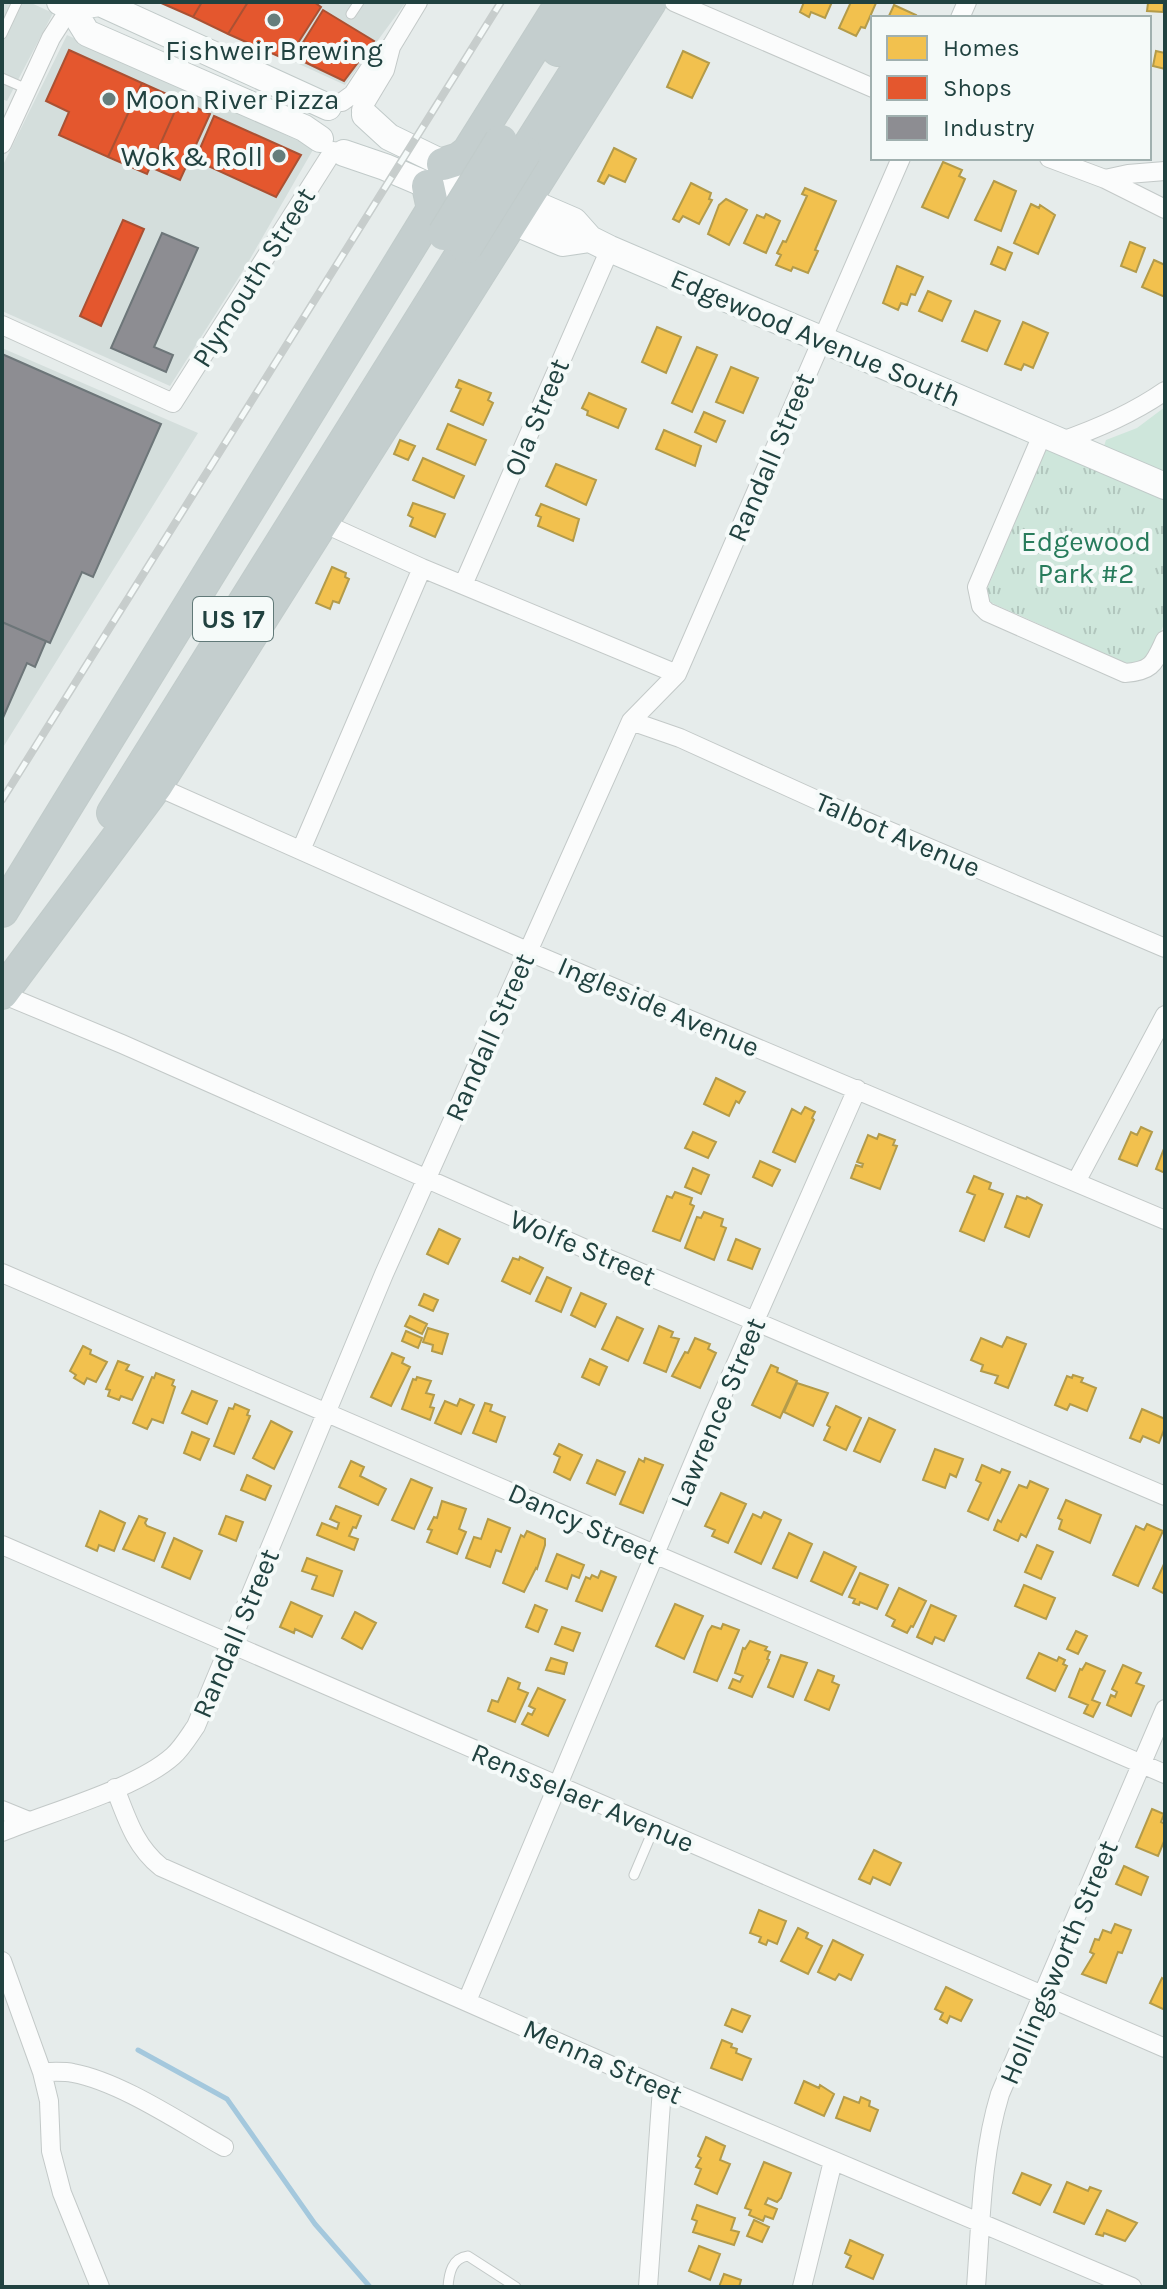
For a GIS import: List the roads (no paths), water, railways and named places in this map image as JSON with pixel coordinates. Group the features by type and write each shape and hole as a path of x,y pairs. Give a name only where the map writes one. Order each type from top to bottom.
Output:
{"highway":[{"path":"2,914 433,209 436,175 468,152 562,2"},
{"name":"US 17","path":"2,993 513,147 589,2"},
{"name":"US 17","path":"513,147 620,2"},
{"path":"2,993 156,786 650,2"},
{"name":"US 17","path":"2,914 181,655 455,240"}],"main road":[{"name":"Edgewood Avenue South","path":"68,4 100,3 349,108 436,175"},
{"name":"Edgewood Avenue South","path":"68,4 87,33 304,128 332,148 385,167 436,175 519,211 563,243 600,244 1165,486"},
{"path":"349,108 367,126 355,147 332,148 318,132 319,118 349,108"}],"street":[{"path":"349,108 385,70 392,45 418,2"},
{"path":"674,2 871,87"},
{"path":"2,144 68,4"},
{"name":"Plymouth Street","path":"2,325 173,403 332,148"},
{"name":"Randall Street","path":"2,1832 154,1770 175,1755 196,1726 326,1413 527,951 631,721 677,674 900,160"},
{"path":"1054,160 1105,179 1165,209"},
{"path":"1105,179 1165,171"},
{"name":"Ola Street","path":"463,585 600,244"},
{"path":"1165,391 1101,428 1050,438 977,587 981,606 987,612 1125,673 1141,672 1153,665 1165,640"},
{"path":"323,523 422,568 677,674"},
{"path":"301,850 422,568"},
{"name":"Talbot Avenue","path":"631,721 680,738 828,805 1165,948"},
{"name":"Ingleside Avenue","path":"156,786 527,951 1165,1220"},
{"name":"Wolfe Street","path":"2,993 426,1179 1165,1496"},
{"path":"1076,1182 1165,1015"},
{"name":"Lawrence Street","path":"467,2001 713,1416 857,1089"},
{"name":"Dancy Street","path":"2,1273 1165,1774"},
{"name":"Rensselaer Avenue","path":"2,1545 1165,2048"},
{"name":"Hollingsworth Street","path":"976,2287 991,2123 1041,1994 1165,1709"},
{"name":"Menna Street","path":"115,1788 136,1841 161,1867 662,2088 1132,2287"},
{"path":"2,1810 29,1821"},
{"path":"2,1961 42,2072 49,2101 51,2151 62,2193 100,2287"},
{"path":"42,2072 73,2073 104,2083 136,2097 224,2147"},
{"path":"648,2287 662,2088"},
{"path":"802,2287 833,2161"}],"lane":[{"path":"2,33 17,2"},
{"path":"351,14 359,2"},
{"path":"2,78 27,89"},
{"path":"634,1875 654,1828"},
{"path":"448,2287 450,2271 456,2262 468,2256 516,2287"}],"waterway":[{"path":"138,2050 227,2099 315,2224 370,2287"}],"railway":[{"path":"2,800 501,2"}],"place":[{"name":"Fishweir Brewing","path":"274,20"},
{"name":"Moon River Pizza","path":"109,99"},
{"name":"Wok & Roll","path":"279,156"}],"park label":[{"name":"Edgewood Park #2","path":"1086,557"}]}
